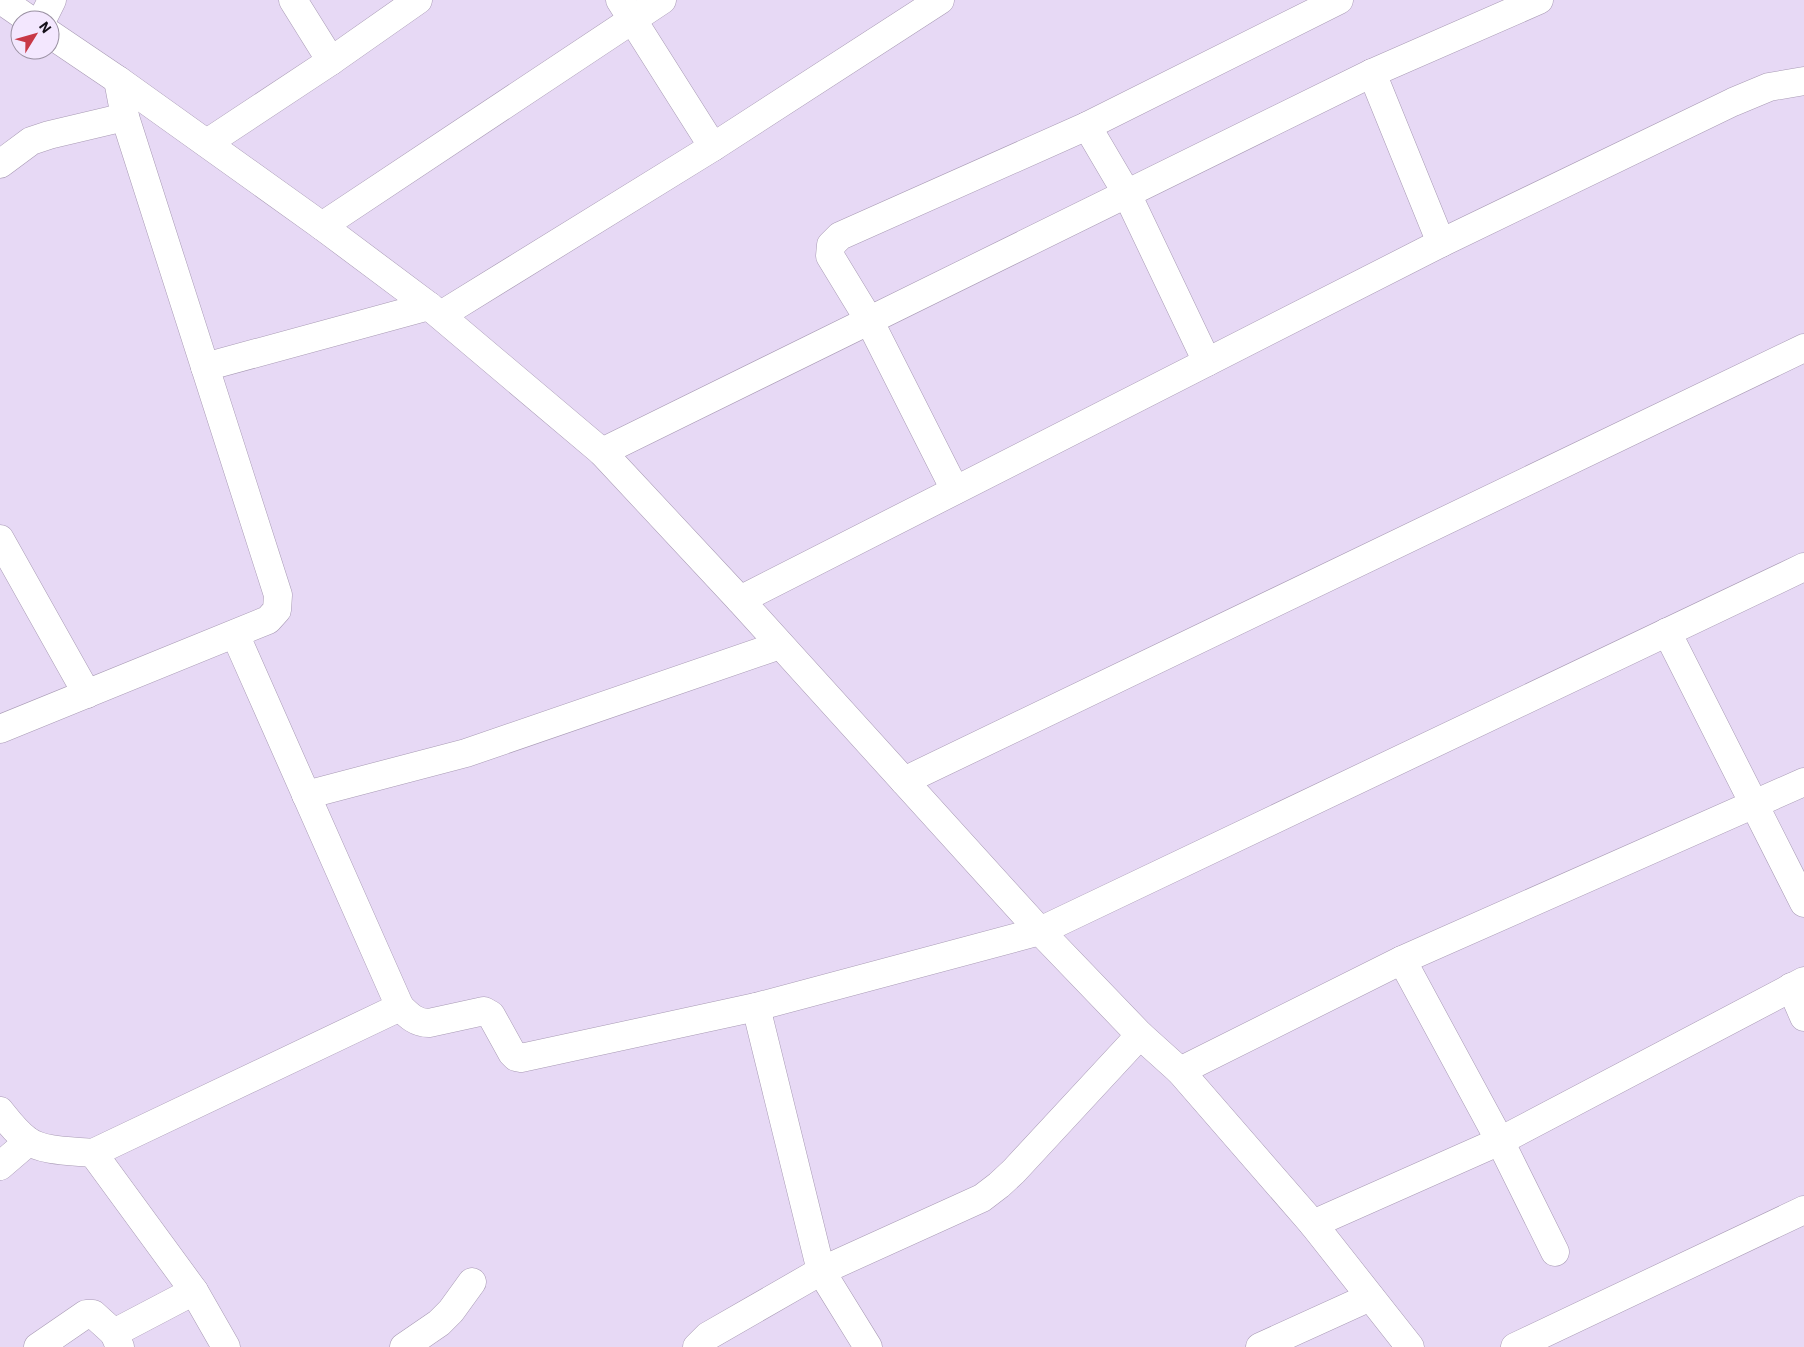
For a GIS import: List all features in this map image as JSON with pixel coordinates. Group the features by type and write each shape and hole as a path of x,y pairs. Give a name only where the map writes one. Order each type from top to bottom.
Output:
{"street":[{"path":"0,0 15,10"},
{"path":"293,0 331,61"},
{"path":"207,143 331,61 418,0"},
{"path":"322,226 627,10 662,0"},
{"path":"205,367 435,311 713,147 940,0"},
{"path":"955,490 869,320 830,256 831,245 840,236 1087,126 1338,0"},
{"path":"602,452 1372,73 1539,0"},
{"path":"627,10 713,147"},
{"path":"60,41 207,143 435,311 602,452 740,600 1040,931 1140,1035 1180,1070 1313,1224 1410,1347"},
{"path":"1372,73 1441,242"},
{"path":"0,729 268,620 277,610 278,595 125,116 118,80"},
{"path":"740,600 1441,242 1733,102 1769,87 1804,81"},
{"path":"0,164 31,141 125,116"},
{"path":"1087,126 1127,194 1207,362"},
{"path":"904,781 1804,348"},
{"path":"0,539 9,579 87,694"},
{"path":"235,634 400,1007 413,1019 421,1023 484,1011 488,1012 512,1053 516,1057 521,1058 756,1007 1040,931 1804,567"},
{"path":"1667,632 1804,903"},
{"path":"306,795 466,753 780,645"},
{"path":"1180,1070 1402,960 1804,782"},
{"path":"1402,960 1500,1141 1554,1252"},
{"path":"1313,1224 1500,1141 1797,984 1804,1017"},
{"path":"0,1110 14,1129 28,1142 45,1148 93,1153 400,1007"},
{"path":"756,1007 821,1271 868,1347"},
{"path":"697,1347 708,1336 821,1271 982,1198 999,1185 1140,1035"},
{"path":"0,1166 28,1142"},
{"path":"93,1153 194,1291 226,1347"},
{"path":"1515,1347 1804,1210"},
{"path":"404,1347 439,1323 451,1311 472,1282"},
{"path":"38,1347 86,1314 93,1314 117,1340 194,1291"},
{"path":"1260,1347 1370,1297"}]}
